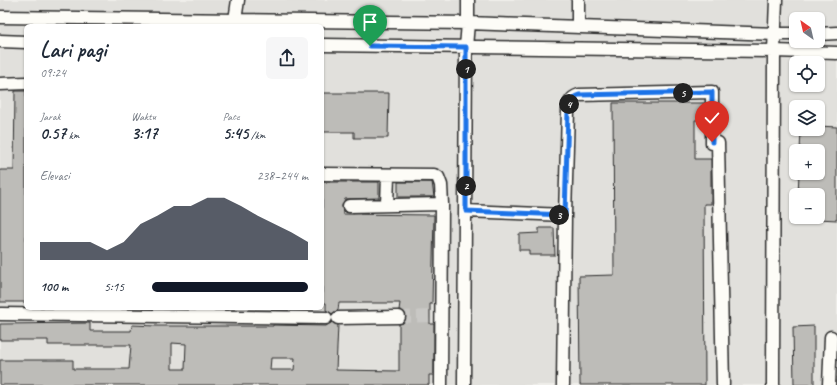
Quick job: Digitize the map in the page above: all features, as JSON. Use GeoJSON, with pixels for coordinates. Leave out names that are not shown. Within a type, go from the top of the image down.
{"type":"FeatureCollection","features":[{"type":"Feature","properties":{"kind":"street"},"geometry":{"type":"LineString","coordinates":[[235,20],[238,0]]}},
{"type":"Feature","properties":{"kind":"street"},"geometry":{"type":"LineString","coordinates":[[464,385],[466,47],[468,0]]}},
{"type":"Feature","properties":{"kind":"street"},"geometry":{"type":"LineString","coordinates":[[578,0],[578,27]]}},
{"type":"Feature","properties":{"kind":"street"},"geometry":{"type":"LineString","coordinates":[[773,385],[774,51],[776,0]]}},
{"type":"Feature","properties":{"kind":"street"},"geometry":{"type":"LineString","coordinates":[[0,17],[468,23],[789,34]]}},
{"type":"Feature","properties":{"kind":"street"},"geometry":{"type":"LineString","coordinates":[[825,34],[837,33]]}},
{"type":"Feature","properties":{"kind":"street"},"geometry":{"type":"LineString","coordinates":[[0,42],[24,42]]}},
{"type":"Feature","properties":{"kind":"street"},"geometry":{"type":"LineString","coordinates":[[324,45],[837,53]]}},
{"type":"Feature","properties":{"kind":"street"},"geometry":{"type":"LineString","coordinates":[[0,84],[24,83]]}},
{"type":"Feature","properties":{"kind":"street"},"geometry":{"type":"LineString","coordinates":[[563,385],[565,215],[568,111],[570,100],[579,95],[712,92],[712,142],[718,143],[723,385]]}},
{"type":"Feature","properties":{"kind":"street"},"geometry":{"type":"LineString","coordinates":[[324,174],[388,176],[434,175],[438,177],[441,185],[442,204],[436,316],[441,385]]}},
{"type":"Feature","properties":{"kind":"street"},"geometry":{"type":"LineString","coordinates":[[388,176],[388,205]]}},
{"type":"Feature","properties":{"kind":"street"},"geometry":{"type":"LineString","coordinates":[[349,206],[442,204]]}},
{"type":"Feature","properties":{"kind":"street"},"geometry":{"type":"LineString","coordinates":[[466,211],[565,215]]}},
{"type":"Feature","properties":{"kind":"street"},"geometry":{"type":"LineString","coordinates":[[0,314],[332,318],[399,317]]}},
{"type":"Feature","properties":{"kind":"street"},"geometry":{"type":"LineString","coordinates":[[829,385],[831,337]]}},
{"type":"Feature","properties":{"kind":"shaded area"},"geometry":{"type":"Polygon","coordinates":[[[0,0],[837,0],[837,385],[0,385],[0,0]]]}},
{"type":"Feature","properties":{"kind":"building"},"geometry":{"type":"Polygon","coordinates":[[[15,91],[24,91],[24,302],[0,302],[0,170],[14,170],[15,91]]]}},
{"type":"Feature","properties":{"kind":"building"},"geometry":{"type":"Polygon","coordinates":[[[324,93],[389,93],[388,138],[354,138],[354,132],[324,132],[324,93]]]}},
{"type":"Feature","properties":{"kind":"building"},"geometry":{"type":"Polygon","coordinates":[[[613,103],[704,103],[704,120],[695,120],[695,159],[711,159],[711,204],[704,204],[705,385],[580,385],[579,276],[614,275],[613,103]]]}},
{"type":"Feature","properties":{"kind":"building"},"geometry":{"type":"Polygon","coordinates":[[[825,126],[837,127],[837,220],[825,219],[825,188],[798,188],[799,180],[825,180],[825,144],[800,144],[801,136],[825,136],[825,126]]]}},
{"type":"Feature","properties":{"kind":"building"},"geometry":{"type":"Polygon","coordinates":[[[324,182],[379,182],[379,198],[345,199],[342,206],[343,214],[434,215],[432,304],[430,304],[430,324],[434,324],[434,375],[429,375],[429,385],[0,385],[0,360],[73,360],[73,369],[129,369],[131,345],[48,345],[48,340],[0,340],[0,324],[90,323],[90,331],[131,331],[132,325],[326,326],[332,322],[338,325],[336,370],[399,371],[399,324],[403,323],[406,317],[405,313],[399,310],[400,303],[339,303],[338,310],[332,314],[326,310],[326,303],[324,303],[324,182]],[[172,343],[172,369],[185,369],[186,344],[172,343]],[[271,358],[270,370],[294,370],[295,358],[271,358]]]}},
{"type":"Feature","properties":{"kind":"building"},"geometry":{"type":"Polygon","coordinates":[[[398,182],[432,182],[434,197],[398,197],[398,182]]]}},
{"type":"Feature","properties":{"kind":"building"},"geometry":{"type":"Polygon","coordinates":[[[539,228],[554,228],[555,255],[529,255],[529,250],[519,250],[519,234],[539,233],[539,228]]]}},
{"type":"Feature","properties":{"kind":"building"},"geometry":{"type":"Polygon","coordinates":[[[814,326],[814,385],[794,385],[793,327],[814,326]]]}},
{"type":"Feature","properties":{"kind":"tunnel"},"geometry":{"type":"LineString","coordinates":[[399,317],[430,316]]}},
{"type":"Feature","properties":{"kind":"route"},"geometry":{"type":"LineString","coordinates":[[370,46],[466,47],[466,211],[565,215],[568,111],[570,100],[579,95],[712,92],[712,142]]}}]}
